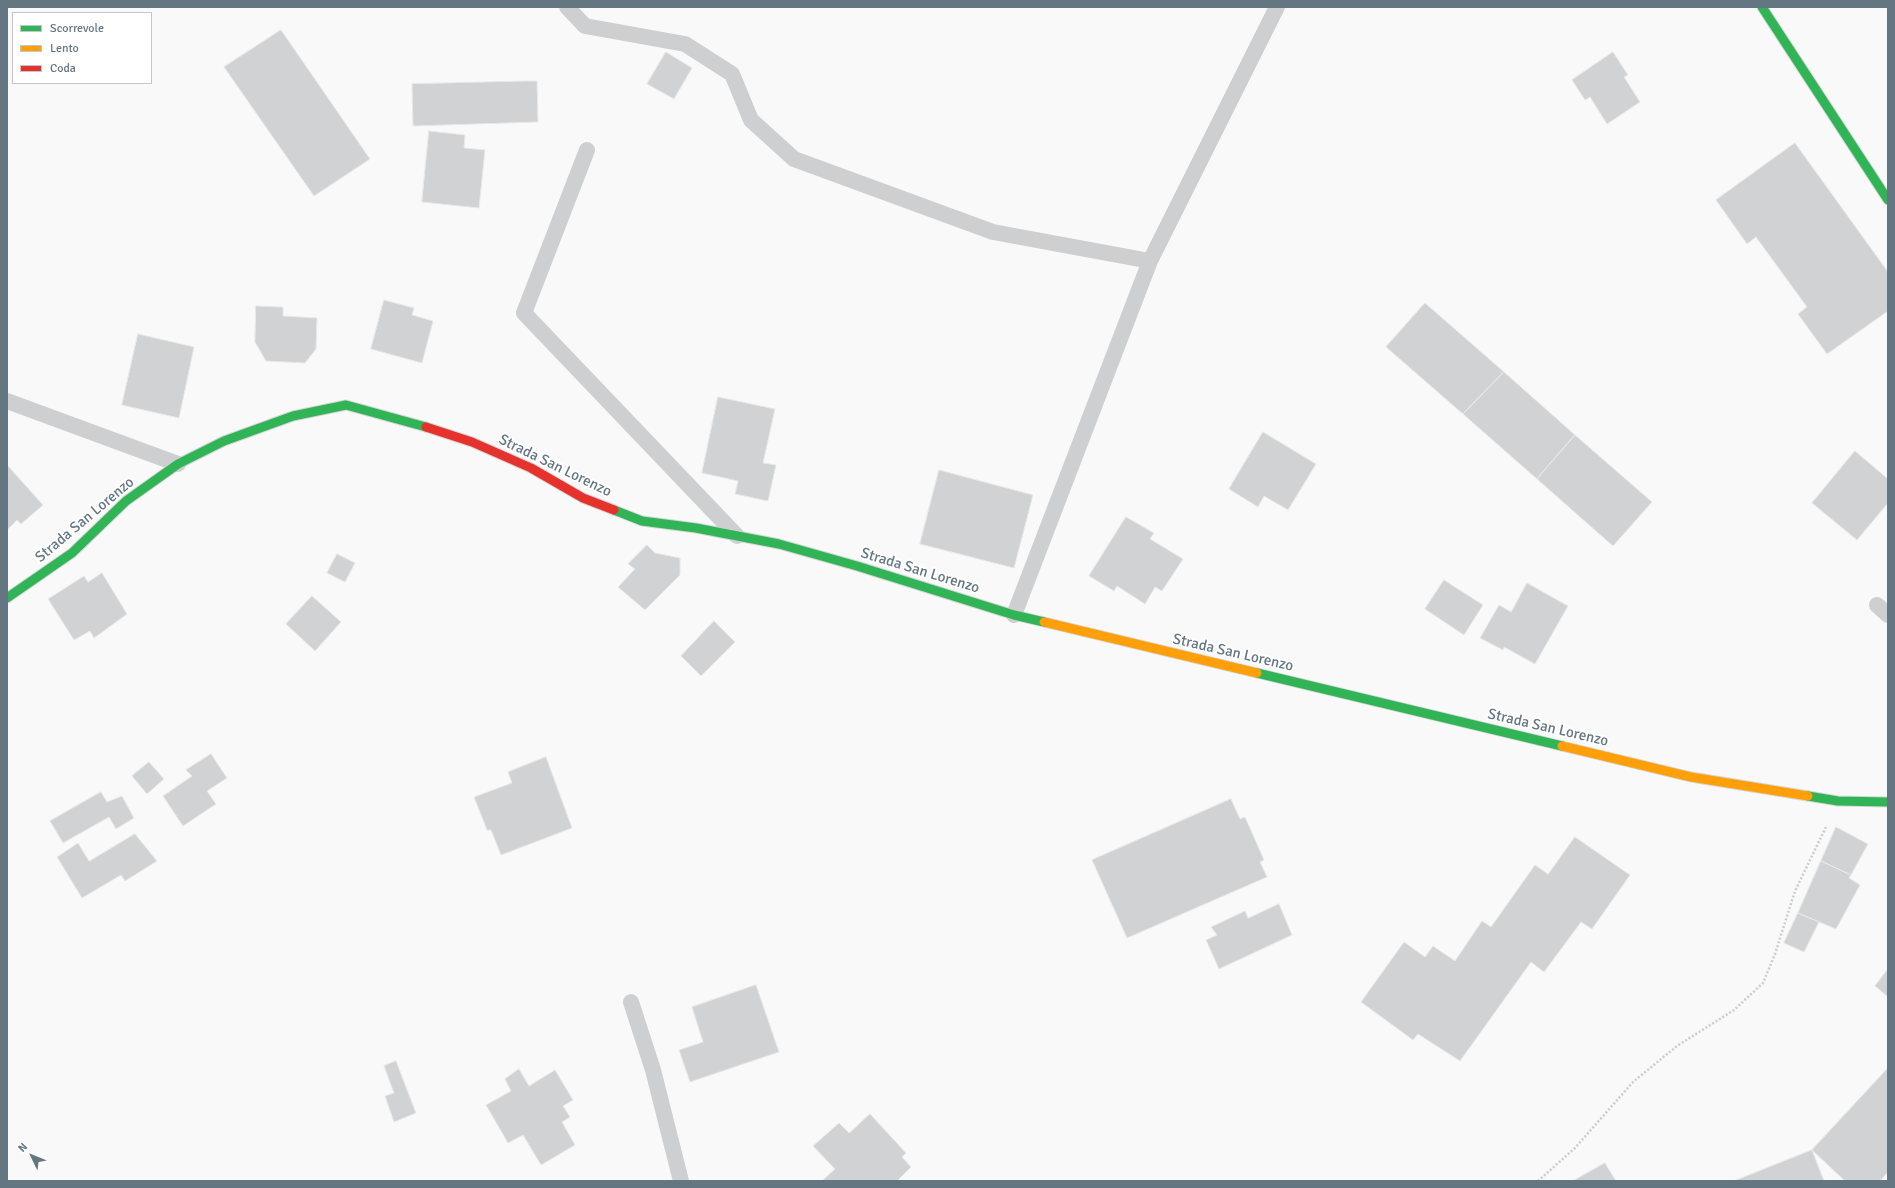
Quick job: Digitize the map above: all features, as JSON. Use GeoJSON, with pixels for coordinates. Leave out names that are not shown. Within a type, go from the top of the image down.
{"type":"FeatureCollection","features":[{"type":"Feature","properties":{"kind":"street"},"geometry":{"type":"LineString","coordinates":[[1762,7],[1888,200]]}},
{"type":"Feature","properties":{"kind":"street","name":"Strada San Lorenzo"},"geometry":{"type":"LineString","coordinates":[[7,598],[72,553],[126,500],[178,464],[224,441],[293,416],[346,405],[403,420],[472,442],[531,468],[583,498],[642,520],[779,544],[857,566],[1014,615],[1691,777],[1838,801],[1888,802]]}},
{"type":"Feature","properties":{"kind":"lane"},"geometry":{"type":"LineString","coordinates":[[568,7],[585,26],[685,44],[732,74],[751,120],[794,159],[993,232],[1150,261]]}},
{"type":"Feature","properties":{"kind":"lane"},"geometry":{"type":"LineString","coordinates":[[1014,615],[1150,261],[1277,7]]}},
{"type":"Feature","properties":{"kind":"lane"},"geometry":{"type":"LineString","coordinates":[[587,150],[524,313],[737,536]]}},
{"type":"Feature","properties":{"kind":"lane"},"geometry":{"type":"LineString","coordinates":[[7,401],[178,464]]}},
{"type":"Feature","properties":{"kind":"lane"},"geometry":{"type":"LineString","coordinates":[[631,1002],[653,1070],[681,1181]]}},
{"type":"Feature","properties":{"kind":"path"},"geometry":{"type":"LineString","coordinates":[[1538,1181],[1575,1148],[1633,1082],[1677,1046],[1734,1010],[1763,983],[1775,954],[1795,891],[1838,801]]}},
{"type":"Feature","properties":{"kind":"building"},"geometry":{"type":"Polygon","coordinates":[[[281,30],[370,159],[314,196],[224,67],[281,30]]]}},
{"type":"Feature","properties":{"kind":"building"},"geometry":{"type":"Polygon","coordinates":[[[666,52],[692,68],[674,99],[647,84],[666,52]]]}},
{"type":"Feature","properties":{"kind":"building"},"geometry":{"type":"Polygon","coordinates":[[[1613,52],[1628,75],[1624,77],[1640,102],[1607,124],[1590,97],[1585,100],[1572,80],[1613,52]]]}},
{"type":"Feature","properties":{"kind":"building"},"geometry":{"type":"Polygon","coordinates":[[[537,81],[538,122],[413,126],[412,84],[537,81]]]}},
{"type":"Feature","properties":{"kind":"building"},"geometry":{"type":"Polygon","coordinates":[[[429,131],[465,135],[464,148],[485,150],[479,208],[422,202],[429,131]]]}},
{"type":"Feature","properties":{"kind":"building"},"geometry":{"type":"Polygon","coordinates":[[[1795,143],[1888,272],[1888,311],[1827,354],[1798,314],[1807,307],[1756,237],[1747,244],[1716,200],[1795,143]]]}},
{"type":"Feature","properties":{"kind":"building"},"geometry":{"type":"Polygon","coordinates":[[[384,300],[414,308],[412,315],[433,321],[422,363],[371,349],[384,300]]]}},
{"type":"Feature","properties":{"kind":"building"},"geometry":{"type":"Polygon","coordinates":[[[1425,303],[1504,372],[1463,414],[1386,347],[1425,303]]]}},
{"type":"Feature","properties":{"kind":"building"},"geometry":{"type":"Polygon","coordinates":[[[256,306],[283,307],[283,316],[317,318],[316,349],[305,363],[266,361],[255,342],[256,306]]]}},
{"type":"Feature","properties":{"kind":"building"},"geometry":{"type":"Polygon","coordinates":[[[138,334],[194,347],[179,418],[122,405],[138,334]]]}},
{"type":"Feature","properties":{"kind":"building"},"geometry":{"type":"Polygon","coordinates":[[[1504,372],[1575,435],[1537,479],[1463,414],[1504,372]]]}},
{"type":"Feature","properties":{"kind":"building"},"geometry":{"type":"Polygon","coordinates":[[[718,397],[775,409],[763,463],[776,465],[768,501],[735,494],[738,481],[702,473],[718,397]]]}},
{"type":"Feature","properties":{"kind":"building"},"geometry":{"type":"Polygon","coordinates":[[[1263,432],[1316,464],[1288,510],[1264,496],[1258,507],[1229,489],[1263,432]]]}},
{"type":"Feature","properties":{"kind":"building"},"geometry":{"type":"Polygon","coordinates":[[[1575,435],[1652,502],[1613,546],[1537,479],[1575,435]]]}},
{"type":"Feature","properties":{"kind":"building"},"geometry":{"type":"Polygon","coordinates":[[[1855,451],[1888,479],[1888,503],[1857,540],[1812,503],[1855,451]]]}},
{"type":"Feature","properties":{"kind":"building"},"geometry":{"type":"Polygon","coordinates":[[[8,466],[43,505],[21,524],[17,520],[7,530],[8,466]]]}},
{"type":"Feature","properties":{"kind":"building"},"geometry":{"type":"Polygon","coordinates":[[[939,470],[1033,495],[1014,568],[920,544],[939,470]]]}},
{"type":"Feature","properties":{"kind":"building"},"geometry":{"type":"Polygon","coordinates":[[[1126,517],[1154,533],[1150,539],[1183,559],[1162,591],[1155,587],[1145,604],[1117,586],[1114,591],[1089,576],[1126,517]]]}},
{"type":"Feature","properties":{"kind":"building"},"geometry":{"type":"Polygon","coordinates":[[[647,545],[655,553],[680,558],[680,575],[645,610],[618,587],[635,569],[628,564],[647,545]]]}},
{"type":"Feature","properties":{"kind":"building"},"geometry":{"type":"Polygon","coordinates":[[[337,554],[355,563],[345,582],[327,573],[337,554]]]}},
{"type":"Feature","properties":{"kind":"building"},"geometry":{"type":"Polygon","coordinates":[[[102,573],[127,614],[94,638],[90,631],[74,640],[48,599],[84,576],[88,582],[102,573]]]}},
{"type":"Feature","properties":{"kind":"building"},"geometry":{"type":"Polygon","coordinates":[[[1444,580],[1483,605],[1464,635],[1425,609],[1444,580]]]}},
{"type":"Feature","properties":{"kind":"building"},"geometry":{"type":"Polygon","coordinates":[[[1527,583],[1568,606],[1535,664],[1504,647],[1503,650],[1480,638],[1499,605],[1511,612],[1527,583]]]}},
{"type":"Feature","properties":{"kind":"building"},"geometry":{"type":"Polygon","coordinates":[[[312,596],[341,622],[315,651],[286,624],[312,596]]]}},
{"type":"Feature","properties":{"kind":"building"},"geometry":{"type":"Polygon","coordinates":[[[714,621],[735,642],[701,676],[681,656],[714,621]]]}},
{"type":"Feature","properties":{"kind":"building"},"geometry":{"type":"Polygon","coordinates":[[[211,754],[227,778],[207,791],[216,804],[183,826],[163,796],[192,776],[186,770],[211,754]]]}},
{"type":"Feature","properties":{"kind":"building"},"geometry":{"type":"Polygon","coordinates":[[[546,757],[572,828],[501,855],[491,830],[487,830],[474,797],[512,783],[508,772],[546,757]]]}},
{"type":"Feature","properties":{"kind":"building"},"geometry":{"type":"Polygon","coordinates":[[[149,762],[164,779],[147,794],[132,776],[149,762]]]}},
{"type":"Feature","properties":{"kind":"building"},"geometry":{"type":"Polygon","coordinates":[[[101,792],[107,802],[122,796],[134,818],[116,829],[109,817],[63,843],[50,821],[101,792]]]}},
{"type":"Feature","properties":{"kind":"building"},"geometry":{"type":"Polygon","coordinates":[[[1231,799],[1240,819],[1245,817],[1264,860],[1260,862],[1267,877],[1127,938],[1092,860],[1231,799]]]}},
{"type":"Feature","properties":{"kind":"building"},"geometry":{"type":"Polygon","coordinates":[[[1836,827],[1868,844],[1851,875],[1821,861],[1836,827]]]}},
{"type":"Feature","properties":{"kind":"building"},"geometry":{"type":"Polygon","coordinates":[[[135,834],[157,861],[125,881],[121,875],[82,898],[57,857],[78,843],[89,861],[135,834]]]}},
{"type":"Feature","properties":{"kind":"building"},"geometry":{"type":"Polygon","coordinates":[[[1575,837],[1630,875],[1592,929],[1581,922],[1544,972],[1531,962],[1460,1061],[1418,1034],[1413,1040],[1361,1002],[1404,942],[1425,957],[1433,946],[1455,961],[1482,921],[1491,927],[1535,865],[1548,874],[1575,837]]]}},
{"type":"Feature","properties":{"kind":"building"},"geometry":{"type":"Polygon","coordinates":[[[1821,861],[1851,875],[1849,878],[1860,885],[1836,929],[1798,913],[1821,861]]]}},
{"type":"Feature","properties":{"kind":"building"},"geometry":{"type":"Polygon","coordinates":[[[1279,904],[1292,935],[1219,969],[1206,940],[1217,935],[1211,927],[1245,911],[1248,918],[1279,904]]]}},
{"type":"Feature","properties":{"kind":"building"},"geometry":{"type":"Polygon","coordinates":[[[1798,913],[1819,922],[1804,952],[1784,943],[1798,913]]]}},
{"type":"Feature","properties":{"kind":"building"},"geometry":{"type":"Polygon","coordinates":[[[1888,969],[1888,997],[1875,986],[1888,969]]]}},
{"type":"Feature","properties":{"kind":"building"},"geometry":{"type":"Polygon","coordinates":[[[756,985],[779,1052],[690,1082],[679,1050],[703,1042],[692,1007],[756,985]]]}},
{"type":"Feature","properties":{"kind":"building"},"geometry":{"type":"Polygon","coordinates":[[[396,1061],[416,1113],[394,1122],[385,1096],[394,1093],[384,1066],[396,1061]]]}},
{"type":"Feature","properties":{"kind":"building"},"geometry":{"type":"Polygon","coordinates":[[[1888,1068],[1888,1172],[1880,1181],[1845,1181],[1812,1150],[1888,1068]]]}},
{"type":"Feature","properties":{"kind":"building"},"geometry":{"type":"Polygon","coordinates":[[[519,1069],[529,1086],[555,1070],[573,1100],[563,1106],[570,1117],[562,1122],[575,1145],[541,1165],[523,1135],[508,1143],[486,1105],[511,1091],[505,1079],[519,1069]]]}},
{"type":"Feature","properties":{"kind":"building"},"geometry":{"type":"Polygon","coordinates":[[[870,1114],[906,1153],[902,1157],[911,1167],[897,1181],[823,1180],[835,1169],[813,1146],[839,1123],[849,1133],[870,1114]]]}},
{"type":"Feature","properties":{"kind":"building"},"geometry":{"type":"Polygon","coordinates":[[[1812,1150],[1824,1181],[1734,1181],[1812,1150]]]}},
{"type":"Feature","properties":{"kind":"building"},"geometry":{"type":"Polygon","coordinates":[[[1605,1163],[1616,1181],[1573,1181],[1605,1163]]]}},
{"type":"Feature","properties":{"kind":"traffic: fast"},"geometry":{"type":"LineString","coordinates":[[1762,7],[1888,200]]}},
{"type":"Feature","properties":{"kind":"traffic: fast"},"geometry":{"type":"LineString","coordinates":[[7,598],[72,553],[126,501],[178,464],[224,441],[293,416],[346,405],[426,427]]}},
{"type":"Feature","properties":{"kind":"traffic: fast"},"geometry":{"type":"LineString","coordinates":[[614,510],[642,521],[696,528],[779,544],[857,566],[1014,615],[1044,622]]}},
{"type":"Feature","properties":{"kind":"traffic: fast"},"geometry":{"type":"LineString","coordinates":[[1257,673],[1562,746]]}},
{"type":"Feature","properties":{"kind":"traffic: fast"},"geometry":{"type":"LineString","coordinates":[[1808,796],[1838,801],[1888,802]]}},
{"type":"Feature","properties":{"kind":"traffic: slow"},"geometry":{"type":"LineString","coordinates":[[1044,622],[1257,673]]}},
{"type":"Feature","properties":{"kind":"traffic: slow"},"geometry":{"type":"LineString","coordinates":[[1562,746],[1691,777],[1808,796]]}},
{"type":"Feature","properties":{"kind":"traffic: jam"},"geometry":{"type":"LineString","coordinates":[[426,427],[472,442],[531,468],[583,498],[614,510]]}}]}
